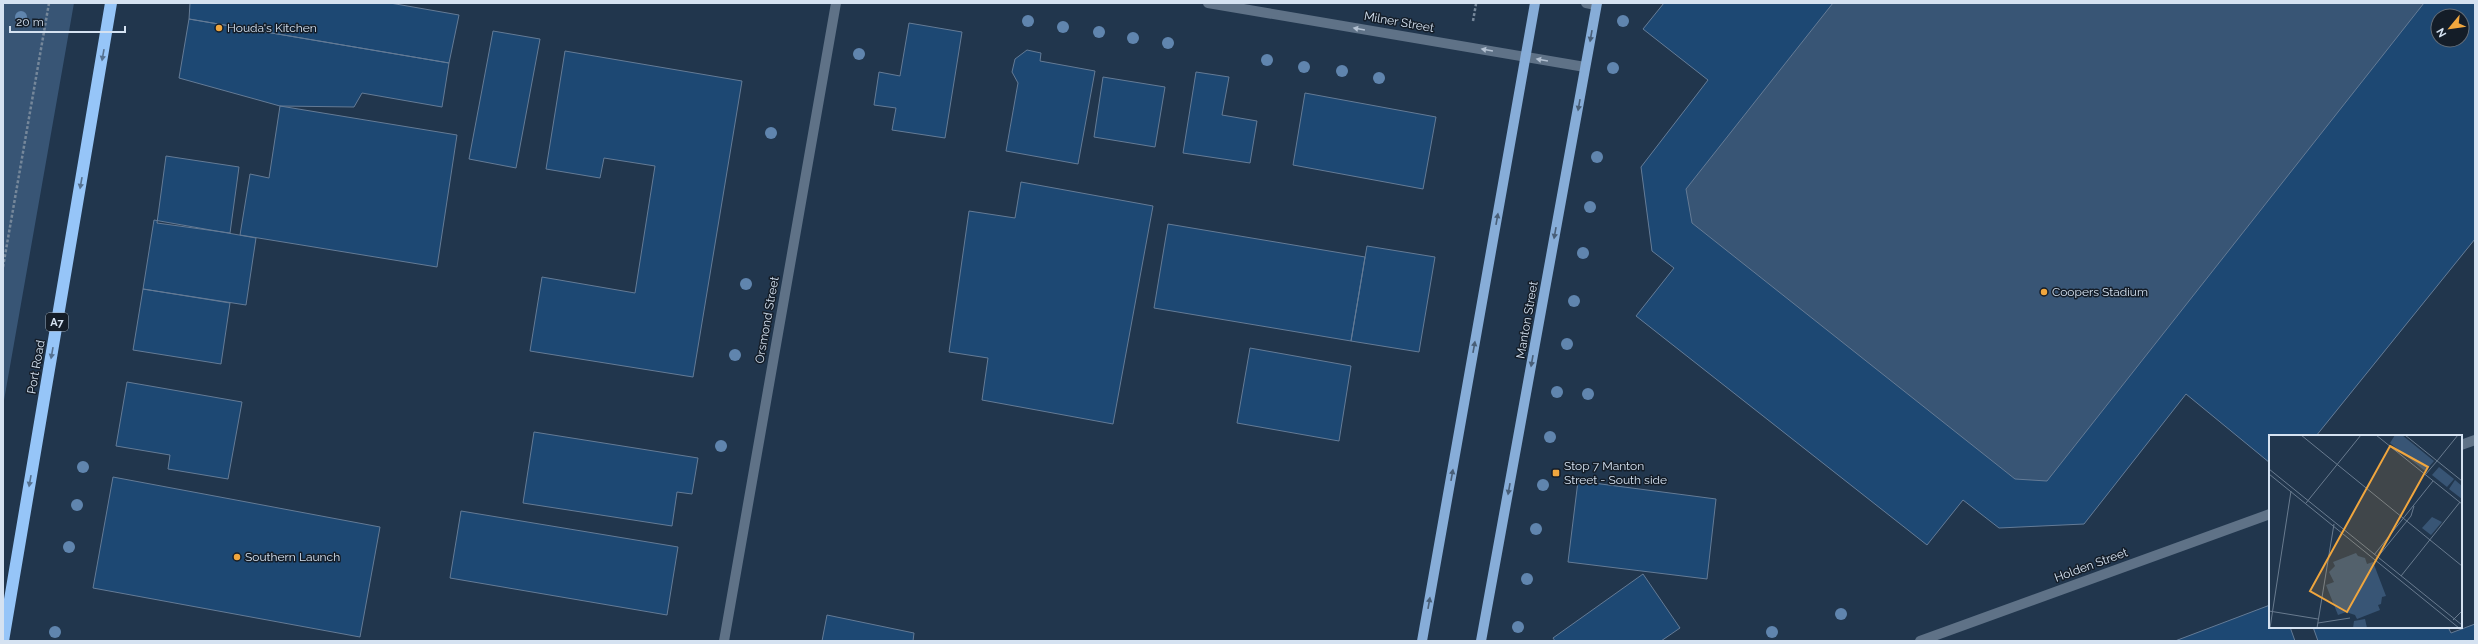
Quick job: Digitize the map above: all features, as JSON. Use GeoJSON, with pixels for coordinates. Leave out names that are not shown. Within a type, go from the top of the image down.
{"type":"FeatureCollection","features":[{"type":"Feature","properties":{"kind":"highway","name":"Port Road"},"geometry":{"type":"LineString","coordinates":[[3,641],[112,3]]}},
{"type":"Feature","properties":{"kind":"main road"},"geometry":{"type":"LineString","coordinates":[[1422,641],[1535,3]]}},
{"type":"Feature","properties":{"kind":"main road","name":"Manton Street"},"geometry":{"type":"LineString","coordinates":[[1482,641],[1585,67],[1593,4]]}},
{"type":"Feature","properties":{"kind":"street","name":"Orsmond Street"},"geometry":{"type":"LineString","coordinates":[[724,641],[836,3]]}},
{"type":"Feature","properties":{"kind":"street","name":"Milner Street"},"geometry":{"type":"LineString","coordinates":[[1208,3],[1585,67]]}},
{"type":"Feature","properties":{"kind":"street"},"geometry":{"type":"LineString","coordinates":[[2462,445],[2475,440]]}},
{"type":"Feature","properties":{"kind":"street","name":"Holden Street"},"geometry":{"type":"LineString","coordinates":[[1920,641],[2269,514]]}},
{"type":"Feature","properties":{"kind":"path"},"geometry":{"type":"LineString","coordinates":[[3,267],[49,3]]}},
{"type":"Feature","properties":{"kind":"path"},"geometry":{"type":"LineString","coordinates":[[1472,26],[1476,4]]}},
{"type":"Feature","properties":{"kind":"shaded area"},"geometry":{"type":"Polygon","coordinates":[[[3,3],[74,3],[3,406],[3,3]]]}},
{"type":"Feature","properties":{"kind":"shaded area","name":"Coopers Stadium"},"geometry":{"type":"Polygon","coordinates":[[[1664,3],[2475,3],[2475,239],[2317,435],[2269,435],[2269,462],[2186,394],[2084,524],[1999,528],[1963,500],[1927,545],[1636,316],[1674,268],[1652,251],[1641,167],[1708,80],[1643,29],[1664,3]]]}},
{"type":"Feature","properties":{"kind":"building"},"geometry":{"type":"Polygon","coordinates":[[[190,3],[390,3],[459,15],[449,63],[189,19],[190,3]]]}},
{"type":"Feature","properties":{"kind":"building"},"geometry":{"type":"Polygon","coordinates":[[[1664,3],[1833,3],[1686,189],[1692,223],[2015,479],[2047,481],[2424,3],[2475,3],[2475,239],[2317,435],[2269,435],[2269,462],[2186,394],[2084,524],[1999,528],[1963,500],[1927,545],[1636,316],[1674,268],[1652,251],[1641,167],[1708,80],[1643,29],[1664,3]]]}},
{"type":"Feature","properties":{"kind":"building"},"geometry":{"type":"Polygon","coordinates":[[[189,19],[449,63],[442,107],[362,93],[354,107],[280,106],[179,78],[189,19]]]}},
{"type":"Feature","properties":{"kind":"building"},"geometry":{"type":"Polygon","coordinates":[[[909,23],[962,32],[945,138],[892,130],[896,108],[874,105],[879,72],[900,76],[909,23]]]}},
{"type":"Feature","properties":{"kind":"building"},"geometry":{"type":"Polygon","coordinates":[[[493,31],[540,39],[516,168],[469,159],[493,31]]]}},
{"type":"Feature","properties":{"kind":"building"},"geometry":{"type":"Polygon","coordinates":[[[1027,50],[1041,53],[1040,61],[1095,71],[1078,164],[1006,151],[1018,83],[1012,72],[1015,59],[1027,50]]]}},
{"type":"Feature","properties":{"kind":"building"},"geometry":{"type":"Polygon","coordinates":[[[565,51],[742,81],[693,377],[530,351],[542,277],[635,293],[655,166],[604,158],[600,178],[546,169],[565,51]]]}},
{"type":"Feature","properties":{"kind":"building"},"geometry":{"type":"Polygon","coordinates":[[[1196,72],[1229,77],[1222,115],[1257,121],[1250,163],[1183,153],[1196,72]]]}},
{"type":"Feature","properties":{"kind":"building"},"geometry":{"type":"Polygon","coordinates":[[[1103,77],[1165,87],[1155,147],[1094,137],[1103,77]]]}},
{"type":"Feature","properties":{"kind":"building"},"geometry":{"type":"Polygon","coordinates":[[[1305,93],[1436,117],[1423,189],[1293,165],[1305,93]]]}},
{"type":"Feature","properties":{"kind":"building"},"geometry":{"type":"Polygon","coordinates":[[[280,106],[457,135],[437,267],[240,235],[250,174],[269,178],[280,106]]]}},
{"type":"Feature","properties":{"kind":"building"},"geometry":{"type":"Polygon","coordinates":[[[166,156],[239,167],[230,233],[157,223],[166,156]]]}},
{"type":"Feature","properties":{"kind":"building"},"geometry":{"type":"Polygon","coordinates":[[[1021,182],[1153,206],[1113,424],[982,400],[988,358],[949,352],[969,211],[1015,218],[1021,182]]]}},
{"type":"Feature","properties":{"kind":"building"},"geometry":{"type":"Polygon","coordinates":[[[154,220],[256,238],[246,305],[143,289],[154,220]]]}},
{"type":"Feature","properties":{"kind":"building"},"geometry":{"type":"Polygon","coordinates":[[[1168,224],[1365,257],[1351,341],[1154,308],[1168,224]]]}},
{"type":"Feature","properties":{"kind":"building"},"geometry":{"type":"Polygon","coordinates":[[[1367,246],[1435,257],[1419,352],[1351,341],[1367,246]]]}},
{"type":"Feature","properties":{"kind":"building"},"geometry":{"type":"Polygon","coordinates":[[[143,289],[230,303],[221,364],[133,350],[143,289]]]}},
{"type":"Feature","properties":{"kind":"building"},"geometry":{"type":"Polygon","coordinates":[[[1250,348],[1351,366],[1339,441],[1237,423],[1250,348]]]}},
{"type":"Feature","properties":{"kind":"building"},"geometry":{"type":"Polygon","coordinates":[[[127,382],[242,402],[228,479],[168,469],[170,455],[116,446],[127,382]]]}},
{"type":"Feature","properties":{"kind":"building"},"geometry":{"type":"Polygon","coordinates":[[[534,432],[698,458],[692,494],[677,492],[672,526],[523,503],[534,432]]]}},
{"type":"Feature","properties":{"kind":"building","name":"Southern Launch"},"geometry":{"type":"Polygon","coordinates":[[[113,477],[380,527],[360,637],[93,588],[113,477]]]}},
{"type":"Feature","properties":{"kind":"building"},"geometry":{"type":"Polygon","coordinates":[[[1578,481],[1716,499],[1707,579],[1568,562],[1578,481]]]}},
{"type":"Feature","properties":{"kind":"building"},"geometry":{"type":"Polygon","coordinates":[[[461,511],[678,547],[667,615],[450,578],[461,511]]]}},
{"type":"Feature","properties":{"kind":"building"},"geometry":{"type":"Polygon","coordinates":[[[1643,574],[1680,628],[1661,641],[1555,641],[1553,638],[1643,574]]]}},
{"type":"Feature","properties":{"kind":"building"},"geometry":{"type":"Polygon","coordinates":[[[2269,605],[2269,628],[2290,628],[2295,641],[2175,641],[2269,605]]]}},
{"type":"Feature","properties":{"kind":"building"},"geometry":{"type":"Polygon","coordinates":[[[827,615],[914,633],[913,641],[822,641],[827,615]]]}},
{"type":"Feature","properties":{"kind":"building"},"geometry":{"type":"Polygon","coordinates":[[[2475,624],[2475,641],[2318,641],[2313,628],[2448,628],[2451,633],[2475,624]]]}},
{"type":"Feature","properties":{"kind":"place","name":"Houda's Kitchen"},"geometry":{"type":"Point","coordinates":[219,28]}},
{"type":"Feature","properties":{"kind":"place","name":"Coopers Stadium"},"geometry":{"type":"Point","coordinates":[2044,292]}},
{"type":"Feature","properties":{"kind":"place","name":"Stop 7 Manton Street - South side"},"geometry":{"type":"Point","coordinates":[1556,473]}},
{"type":"Feature","properties":{"kind":"place","name":"Southern Launch"},"geometry":{"type":"Point","coordinates":[237,557]}}]}
